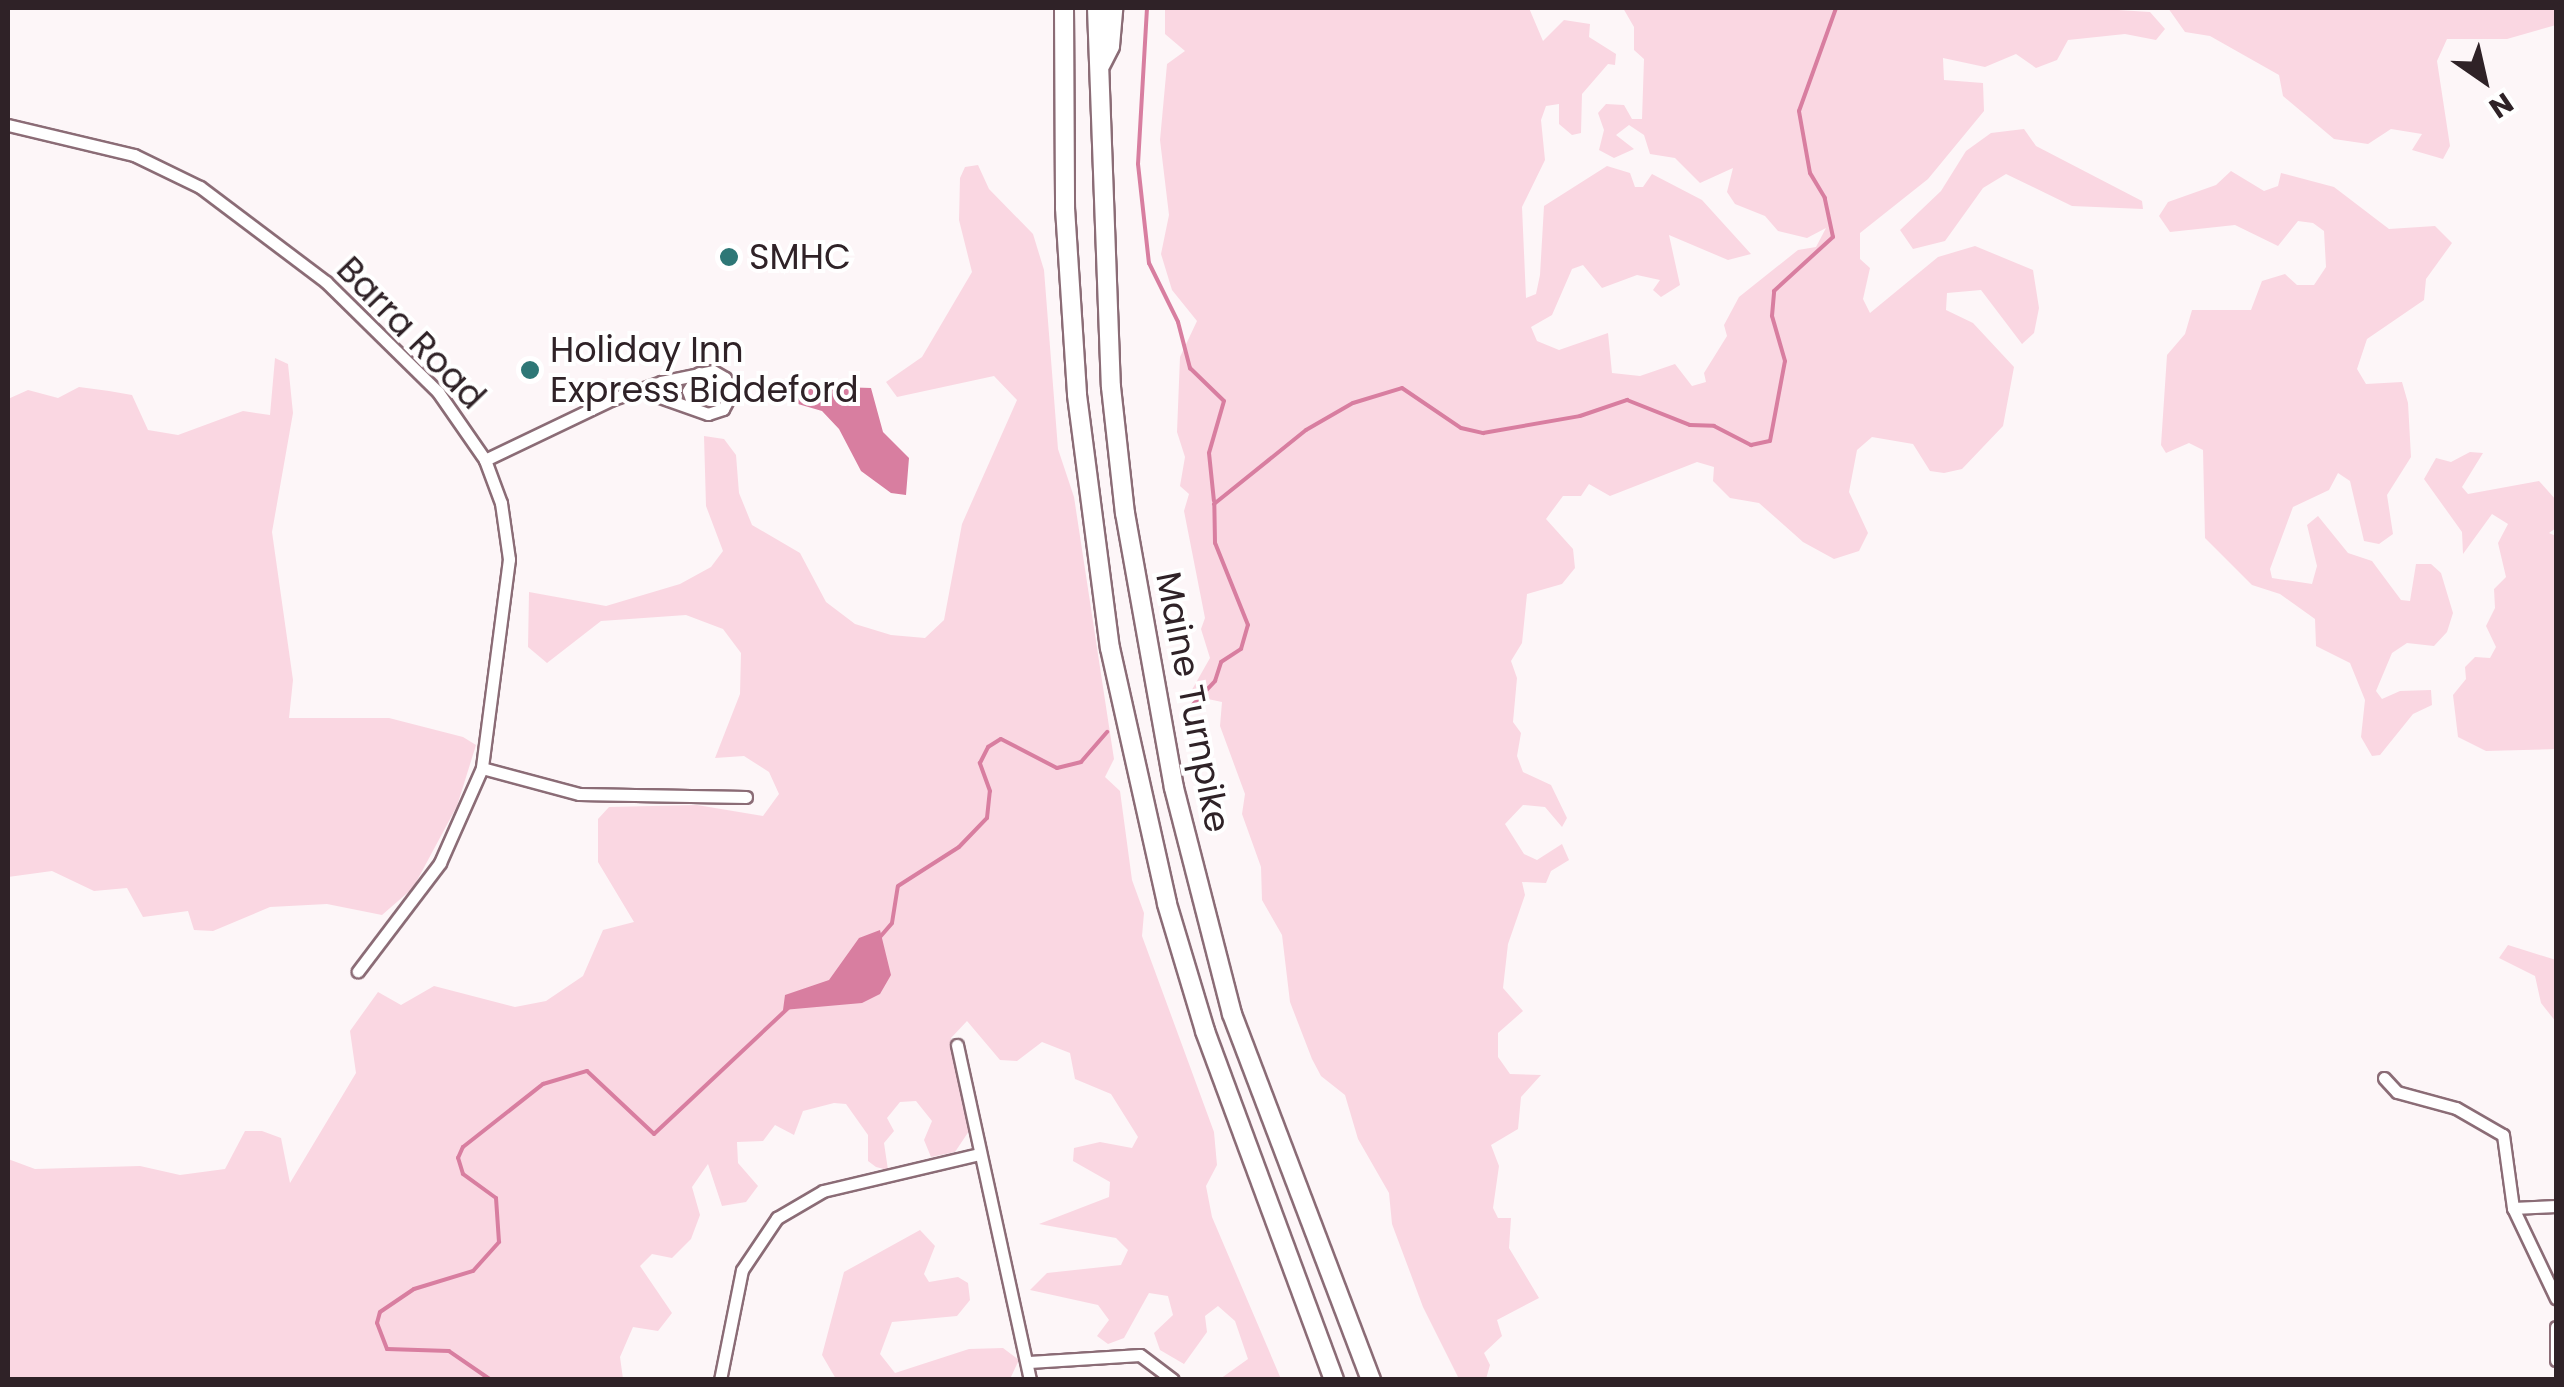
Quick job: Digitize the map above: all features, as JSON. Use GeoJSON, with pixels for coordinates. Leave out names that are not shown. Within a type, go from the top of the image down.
{"type":"FeatureCollection","features":[{"type":"Feature","properties":{"kind":"highway","name":"Maine Turnpike"},"geometry":{"type":"LineString","coordinates":[[1064,8],[1065,208],[1076,395],[1110,648],[1149,830],[1204,1031],[1334,1380]]}},
{"type":"Feature","properties":{"kind":"highway","name":"Maine Turnpike"},"geometry":{"type":"LineString","coordinates":[[1098,8],[1097,71],[1111,387],[1126,514],[1174,788],[1232,1014],[1371,1380]]}},
{"type":"Feature","properties":{"kind":"highway"},"geometry":{"type":"LineString","coordinates":[[1097,71],[1110,46],[1114,8]]}},
{"type":"Feature","properties":{"kind":"street","name":"Barra Road"},"geometry":{"type":"LineString","coordinates":[[8,126],[134,154],[200,187],[326,282],[438,392],[485,460],[501,503],[509,569],[482,768],[440,863],[358,972]]}},
{"type":"Feature","properties":{"kind":"street"},"geometry":{"type":"LineString","coordinates":[[485,460],[640,390],[699,373],[713,371],[728,382],[730,398],[720,411],[701,413],[640,390]]}},
{"type":"Feature","properties":{"kind":"street"},"geometry":{"type":"LineString","coordinates":[[699,373],[688,395],[701,413]]}},
{"type":"Feature","properties":{"kind":"street"},"geometry":{"type":"LineString","coordinates":[[482,768],[579,794],[746,797]]}},
{"type":"Feature","properties":{"kind":"street"},"geometry":{"type":"LineString","coordinates":[[958,1044],[1030,1380]]}},
{"type":"Feature","properties":{"kind":"street"},"geometry":{"type":"LineString","coordinates":[[2384,1078],[2397,1092],[2456,1108],[2504,1135],[2513,1208],[2556,1298]]}},
{"type":"Feature","properties":{"kind":"street"},"geometry":{"type":"LineString","coordinates":[[720,1380],[742,1270],[777,1218],[822,1192],[980,1154]]}},
{"type":"Feature","properties":{"kind":"street"},"geometry":{"type":"LineString","coordinates":[[2513,1208],[2556,1206]]}},
{"type":"Feature","properties":{"kind":"street"},"geometry":{"type":"LineString","coordinates":[[2556,1327],[2556,1360]]}},
{"type":"Feature","properties":{"kind":"street"},"geometry":{"type":"LineString","coordinates":[[1028,1362],[1128,1354],[1158,1362],[1173,1380]]}},
{"type":"Feature","properties":{"kind":"shaded area"},"geometry":{"type":"Polygon","coordinates":[[[1165,8],[1529,8],[1543,41],[1564,20],[1590,24],[1589,37],[1616,54],[1615,65],[1608,64],[1582,94],[1581,133],[1572,135],[1559,124],[1559,104],[1546,106],[1541,120],[1545,160],[1522,207],[1526,298],[1536,294],[1540,275],[1544,206],[1607,166],[1630,173],[1635,187],[1643,187],[1652,174],[1702,200],[1751,254],[1728,260],[1669,235],[1680,285],[1661,297],[1653,290],[1660,280],[1637,275],[1602,288],[1583,265],[1572,269],[1552,315],[1531,327],[1537,341],[1559,350],[1608,333],[1612,373],[1640,376],[1675,364],[1692,386],[1706,382],[1704,373],[1727,336],[1724,325],[1739,297],[1798,250],[1816,247],[1826,228],[1807,238],[1778,231],[1765,216],[1735,204],[1727,192],[1733,168],[1700,183],[1675,158],[1650,154],[1644,135],[1629,125],[1616,135],[1634,149],[1614,158],[1599,150],[1604,130],[1598,113],[1606,104],[1624,105],[1632,119],[1642,119],[1644,59],[1634,50],[1634,27],[1623,8],[2086,8],[2150,12],[2165,29],[2156,40],[2125,34],[2068,40],[2057,60],[2036,68],[2016,54],[1985,67],[1943,58],[1944,80],[1983,83],[1984,111],[1928,179],[1860,233],[1860,259],[1870,268],[1863,299],[1870,313],[1938,257],[1975,246],[2033,270],[2039,308],[2034,333],[2022,344],[1981,290],[1947,293],[1946,310],[1973,323],[2014,367],[2003,426],[1962,469],[1944,473],[1930,471],[1913,444],[1872,437],[1857,450],[1849,492],[1868,533],[1859,551],[1834,559],[1803,542],[1759,503],[1730,498],[1713,481],[1714,467],[1697,462],[1610,496],[1589,484],[1581,496],[1563,496],[1546,519],[1573,549],[1575,568],[1562,584],[1527,594],[1522,643],[1511,661],[1517,678],[1513,722],[1521,733],[1517,756],[1523,772],[1551,785],[1567,818],[1562,827],[1545,807],[1523,805],[1505,824],[1524,854],[1537,860],[1562,844],[1569,860],[1551,871],[1546,883],[1522,882],[1525,895],[1508,944],[1503,988],[1523,1011],[1498,1033],[1498,1057],[1510,1074],[1541,1075],[1521,1097],[1518,1129],[1491,1145],[1499,1166],[1493,1208],[1498,1218],[1511,1218],[1509,1248],[1539,1298],[1497,1320],[1502,1336],[1484,1353],[1490,1365],[1486,1379],[1459,1379],[1423,1307],[1392,1224],[1389,1193],[1358,1139],[1345,1095],[1321,1076],[1312,1059],[1290,1002],[1282,935],[1262,900],[1261,867],[1242,814],[1245,794],[1220,726],[1222,702],[1189,695],[1210,658],[1201,629],[1205,618],[1184,511],[1189,494],[1180,486],[1185,457],[1177,432],[1180,357],[1197,321],[1172,290],[1161,254],[1169,215],[1160,140],[1167,64],[1185,51],[1165,34],[1165,8]]]}},
{"type":"Feature","properties":{"kind":"shaded area"},"geometry":{"type":"Polygon","coordinates":[[[2168,8],[2556,8],[2556,25],[2507,39],[2447,39],[2437,61],[2450,146],[2443,159],[2412,150],[2422,134],[2391,129],[2368,144],[2334,139],[2283,96],[2279,75],[2210,36],[2185,32],[2168,8]]]}},
{"type":"Feature","properties":{"kind":"shaded area"},"geometry":{"type":"Polygon","coordinates":[[[2024,129],[2036,146],[2142,201],[2143,209],[2072,206],[2006,174],[1983,188],[1945,241],[1913,249],[1900,230],[1941,191],[1966,151],[1991,133],[2024,129]]]}},
{"type":"Feature","properties":{"kind":"shaded area"},"geometry":{"type":"Polygon","coordinates":[[[978,165],[989,189],[1033,234],[1044,270],[1058,449],[1074,497],[1114,759],[1105,777],[1120,791],[1132,880],[1144,913],[1142,936],[1214,1132],[1217,1165],[1206,1186],[1212,1217],[1281,1379],[1220,1379],[1248,1359],[1235,1321],[1218,1306],[1205,1316],[1207,1332],[1184,1364],[1160,1350],[1154,1333],[1173,1315],[1168,1296],[1149,1293],[1124,1338],[1108,1344],[1097,1336],[1109,1320],[1098,1305],[1030,1290],[1047,1273],[1121,1265],[1128,1250],[1116,1238],[1039,1224],[1109,1197],[1110,1182],[1073,1161],[1074,1148],[1100,1142],[1132,1148],[1138,1137],[1111,1094],[1075,1079],[1070,1053],[1042,1042],[1017,1061],[1000,1060],[967,1021],[951,1038],[969,1131],[955,1152],[931,1157],[924,1140],[932,1121],[916,1101],[900,1102],[887,1118],[894,1131],[884,1143],[888,1170],[876,1167],[868,1161],[868,1135],[846,1104],[834,1103],[803,1111],[794,1135],[775,1125],[763,1141],[737,1142],[738,1163],[758,1186],[746,1202],[722,1206],[708,1164],[692,1187],[700,1215],[691,1239],[672,1258],[652,1254],[640,1266],[672,1313],[658,1331],[633,1327],[620,1357],[623,1379],[8,1380],[8,1159],[35,1169],[140,1166],[180,1175],[225,1169],[245,1131],[262,1131],[281,1138],[290,1183],[356,1073],[350,1031],[378,992],[401,1005],[434,986],[515,1007],[546,1001],[583,976],[603,930],[634,922],[598,862],[598,819],[609,807],[697,805],[763,816],[779,794],[769,772],[744,756],[715,758],[740,694],[741,653],[723,629],[686,615],[601,621],[547,663],[528,647],[529,592],[606,606],[680,584],[711,567],[723,551],[706,506],[704,436],[724,439],[736,455],[739,493],[752,525],[800,553],[826,602],[855,624],[891,635],[925,638],[944,620],[962,524],[1017,400],[994,376],[897,397],[886,382],[922,357],[972,272],[959,220],[960,178],[965,167],[978,165]]]}},
{"type":"Feature","properties":{"kind":"shaded area"},"geometry":{"type":"Polygon","coordinates":[[[2231,171],[2264,191],[2278,186],[2281,173],[2334,187],[2389,229],[2435,226],[2452,243],[2426,279],[2424,300],[2367,339],[2357,369],[2366,384],[2402,382],[2408,403],[2411,457],[2387,495],[2393,534],[2379,544],[2364,541],[2350,481],[2338,473],[2329,490],[2293,507],[2270,569],[2272,578],[2312,584],[2317,566],[2307,525],[2318,516],[2348,553],[2372,561],[2401,600],[2410,601],[2416,564],[2431,564],[2441,573],[2453,613],[2447,632],[2434,646],[2407,643],[2392,653],[2376,691],[2382,699],[2400,691],[2431,690],[2432,705],[2413,714],[2380,755],[2372,756],[2361,737],[2365,700],[2350,663],[2316,646],[2315,619],[2280,594],[2252,585],[2205,538],[2203,450],[2189,443],[2166,453],[2161,445],[2167,355],[2185,334],[2192,310],[2251,310],[2262,281],[2285,274],[2297,285],[2314,285],[2326,267],[2324,231],[2313,223],[2298,221],[2278,246],[2235,225],[2170,232],[2159,216],[2168,202],[2216,185],[2231,171]]]}},
{"type":"Feature","properties":{"kind":"shaded area"},"geometry":{"type":"Polygon","coordinates":[[[275,358],[288,364],[293,413],[272,532],[293,680],[289,718],[389,718],[463,737],[476,745],[457,806],[413,888],[382,915],[327,904],[270,907],[213,931],[194,930],[188,911],[143,917],[127,888],[94,891],[52,871],[8,877],[8,399],[28,390],[58,398],[79,387],[132,395],[148,430],[178,435],[243,411],[270,415],[275,358]]]}},
{"type":"Feature","properties":{"kind":"shaded area"},"geometry":{"type":"Polygon","coordinates":[[[779,385],[871,388],[883,432],[909,458],[906,495],[891,493],[861,471],[839,429],[822,411],[757,392],[779,385]]]}},
{"type":"Feature","properties":{"kind":"shaded area"},"geometry":{"type":"Polygon","coordinates":[[[2470,452],[2483,453],[2462,487],[2468,494],[2539,481],[2556,500],[2556,528],[2549,533],[2556,536],[2556,749],[2486,751],[2458,737],[2453,695],[2466,679],[2465,667],[2475,657],[2490,658],[2496,647],[2486,626],[2495,608],[2494,589],[2506,577],[2498,543],[2508,524],[2492,514],[2463,554],[2462,532],[2424,479],[2436,458],[2451,462],[2470,452]]]}},
{"type":"Feature","properties":{"kind":"shaded area"},"geometry":{"type":"Polygon","coordinates":[[[880,930],[891,975],[880,994],[862,1003],[783,1010],[785,995],[829,980],[859,938],[880,930]]]}},
{"type":"Feature","properties":{"kind":"shaded area"},"geometry":{"type":"Polygon","coordinates":[[[2508,945],[2556,960],[2556,1022],[2541,1003],[2535,976],[2499,958],[2508,945]]]}},
{"type":"Feature","properties":{"kind":"shaded area"},"geometry":{"type":"Polygon","coordinates":[[[920,1230],[935,1246],[924,1274],[929,1282],[958,1277],[968,1283],[970,1300],[957,1316],[892,1322],[880,1354],[895,1373],[969,1349],[1003,1348],[1019,1360],[1010,1379],[836,1379],[822,1355],[844,1272],[920,1230]]]}},
{"type":"Feature","properties":{"kind":"waterway"},"geometry":{"type":"LineString","coordinates":[[1147,8],[1138,164],[1149,263],[1178,322],[1190,368],[1224,401],[1209,453],[1214,501]]}},
{"type":"Feature","properties":{"kind":"waterway"},"geometry":{"type":"LineString","coordinates":[[1183,715],[1215,681],[1221,662],[1241,649],[1248,625],[1215,543],[1214,504],[1306,430],[1353,403],[1402,388],[1461,428],[1483,433],[1580,416],[1627,400],[1690,425],[1714,426],[1751,445],[1770,441],[1785,361],[1772,316],[1774,291],[1833,237],[1825,198],[1810,173],[1799,111],[1836,8]]}},
{"type":"Feature","properties":{"kind":"waterway"},"geometry":{"type":"LineString","coordinates":[[880,937],[892,923],[898,886],[959,847],[987,818],[990,791],[980,763],[988,747],[1001,739],[1057,768],[1081,762],[1107,732]]}},
{"type":"Feature","properties":{"kind":"waterway"},"geometry":{"type":"LineString","coordinates":[[491,1380],[449,1351],[387,1349],[377,1323],[380,1312],[414,1289],[473,1271],[499,1242],[496,1198],[463,1174],[458,1158],[463,1147],[543,1084],[587,1071],[654,1134],[788,1008]]}},
{"type":"Feature","properties":{"kind":"place","name":"SMHC"},"geometry":{"type":"Point","coordinates":[729,257]}},
{"type":"Feature","properties":{"kind":"place","name":"Holiday Inn Express Biddeford"},"geometry":{"type":"Point","coordinates":[530,370]}}]}
